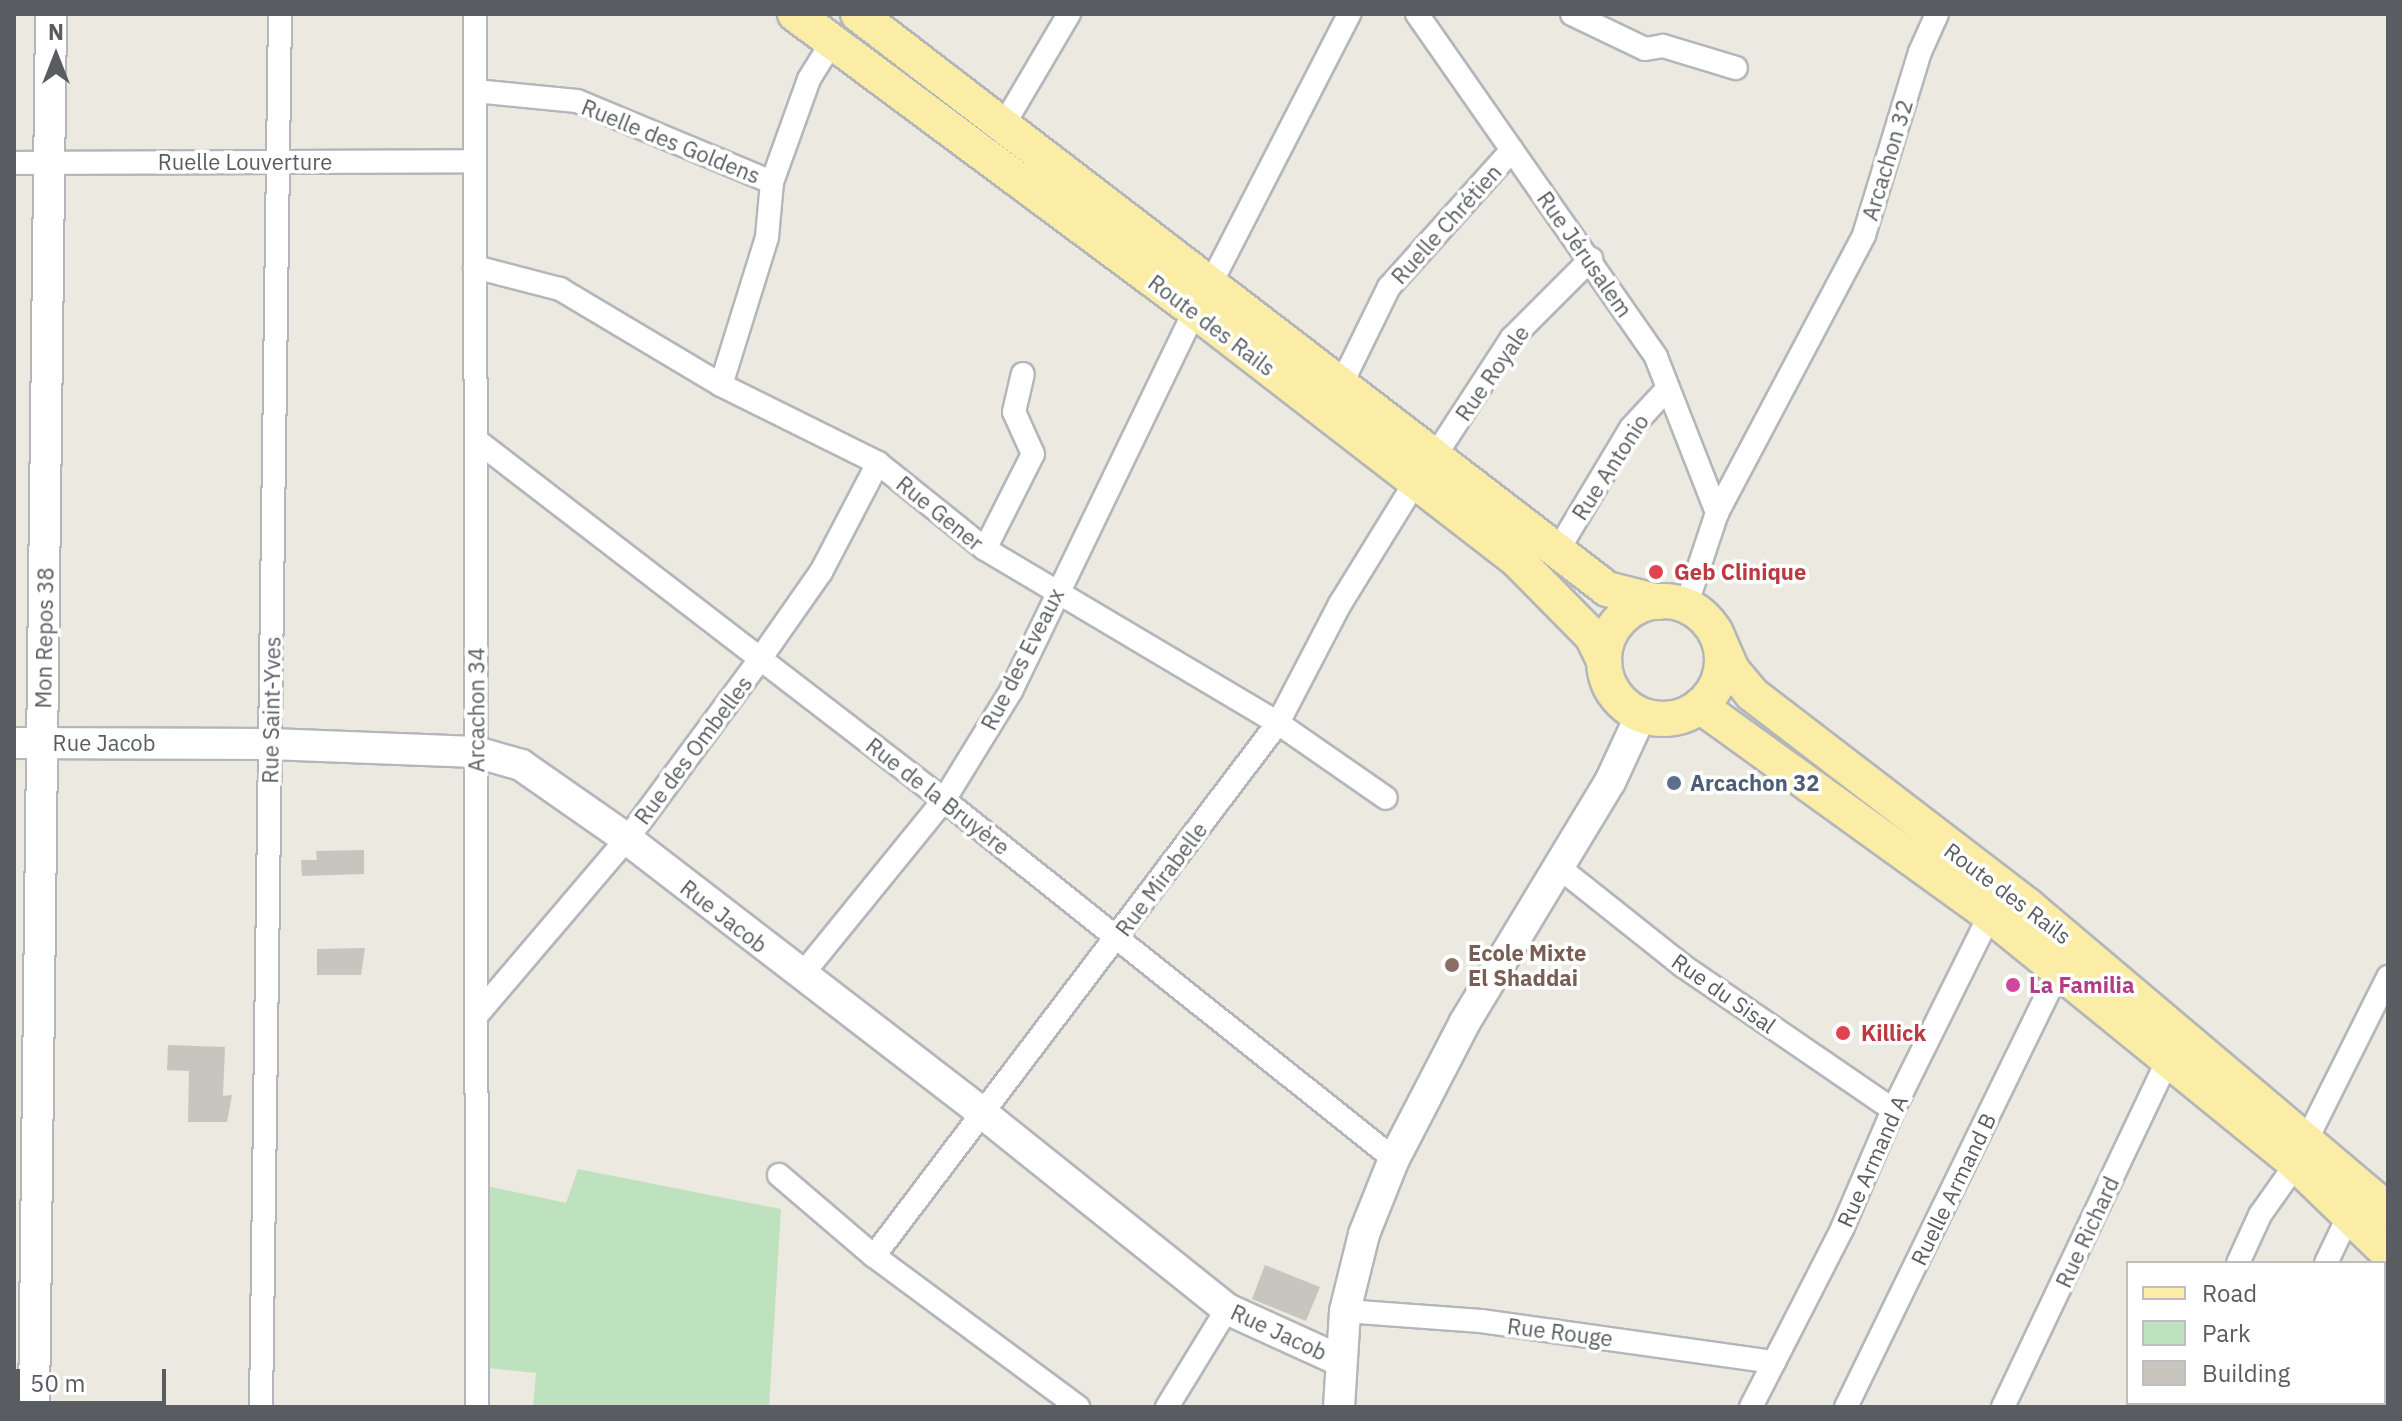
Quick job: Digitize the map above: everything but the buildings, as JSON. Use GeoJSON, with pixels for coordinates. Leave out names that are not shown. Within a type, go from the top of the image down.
{"type":"FeatureCollection","features":[{"type":"Feature","properties":{"kind":"main road","name":"Route des Rails"},"geometry":{"type":"LineString","coordinates":[[795,14],[1203,298],[1340,387],[1592,636],[1604,661]]}},
{"type":"Feature","properties":{"kind":"main road","name":"Route des Rails"},"geometry":{"type":"LineString","coordinates":[[858,14],[1003,126],[1203,298],[1425,470],[1558,550],[1607,589],[1672,604]]}},
{"type":"Feature","properties":{"kind":"main road"},"geometry":{"type":"LineString","coordinates":[[1672,604],[1715,631],[1722,663],[1715,687],[1700,706],[1671,718],[1641,715],[1614,693],[1604,661],[1614,628],[1641,606],[1672,604]]}},
{"type":"Feature","properties":{"kind":"main road","name":"Route des Rails"},"geometry":{"type":"LineString","coordinates":[[1715,631],[1732,670],[1752,694],[2028,906],[2302,1150],[2349,1215],[2388,1253]]}},
{"type":"Feature","properties":{"kind":"main road","name":"Route des Rails"},"geometry":{"type":"LineString","coordinates":[[1700,706],[1990,915],[2169,1057],[2388,1210]]}},
{"type":"Feature","properties":{"kind":"street","name":"Mon Repos 38"},"geometry":{"type":"LineString","coordinates":[[34,1407],[24,1369],[28,743],[51,14]]}},
{"type":"Feature","properties":{"kind":"street","name":"Rue Saint-Yves"},"geometry":{"type":"LineString","coordinates":[[261,1407],[280,14]]}},
{"type":"Feature","properties":{"kind":"street","name":"Arcachon 34"},"geometry":{"type":"LineString","coordinates":[[475,14],[477,1407]]}},
{"type":"Feature","properties":{"kind":"street"},"geometry":{"type":"LineString","coordinates":[[1003,126],[1069,14]]}},
{"type":"Feature","properties":{"kind":"street","name":"Rue des Eveaux"},"geometry":{"type":"LineString","coordinates":[[801,976],[944,800],[1011,691],[1054,594],[1349,14]]}},
{"type":"Feature","properties":{"kind":"street","name":"Rue Jérusalem"},"geometry":{"type":"LineString","coordinates":[[1417,14],[1591,259],[1656,357],[1717,513]]}},
{"type":"Feature","properties":{"kind":"street"},"geometry":{"type":"LineString","coordinates":[[1572,14],[1645,49],[1663,46],[1736,68]]}},
{"type":"Feature","properties":{"kind":"street","name":"Arcachon 32"},"geometry":{"type":"LineString","coordinates":[[1672,604],[1864,235],[1920,52],[1937,14]]}},
{"type":"Feature","properties":{"kind":"street"},"geometry":{"type":"LineString","coordinates":[[721,385],[767,237],[772,182],[809,79],[832,42]]}},
{"type":"Feature","properties":{"kind":"street","name":"Ruelle des Goldens"},"geometry":{"type":"LineString","coordinates":[[475,91],[577,101],[772,182]]}},
{"type":"Feature","properties":{"kind":"street","name":"Ruelle Chrétien"},"geometry":{"type":"LineString","coordinates":[[1340,387],[1389,287],[1512,150]]}},
{"type":"Feature","properties":{"kind":"street","name":"Ruelle Louverture"},"geometry":{"type":"LineString","coordinates":[[14,163],[475,161]]}},
{"type":"Feature","properties":{"kind":"street","name":"Rue Royale"},"geometry":{"type":"LineString","coordinates":[[1425,470],[1512,338],[1591,259]]}},
{"type":"Feature","properties":{"kind":"street","name":"Rue Gener"},"geometry":{"type":"LineString","coordinates":[[475,267],[560,289],[721,385],[878,463],[985,549],[1054,594],[1154,647],[1278,723],[1386,798]]}},
{"type":"Feature","properties":{"kind":"street"},"geometry":{"type":"LineString","coordinates":[[985,549],[1033,454],[1014,412],[1023,374]]}},
{"type":"Feature","properties":{"kind":"street","name":"Rue Antonio"},"geometry":{"type":"LineString","coordinates":[[1558,550],[1631,428],[1668,388]]}},
{"type":"Feature","properties":{"kind":"street","name":"Rue de la Bruyère"},"geometry":{"type":"LineString","coordinates":[[476,440],[944,800],[1394,1159]]}},
{"type":"Feature","properties":{"kind":"street","name":"Rue des Ombelles"},"geometry":{"type":"LineString","coordinates":[[477,1015],[627,839],[760,659],[821,572],[878,463]]}},
{"type":"Feature","properties":{"kind":"street","name":"Rue Mirabelle"},"geometry":{"type":"LineString","coordinates":[[874,1256],[1278,723],[1340,604],[1425,470]]}},
{"type":"Feature","properties":{"kind":"street"},"geometry":{"type":"LineString","coordinates":[[1339,1407],[1339,1360],[1345,1311],[1364,1234],[1394,1159],[1465,1022],[1561,869],[1641,715]]}},
{"type":"Feature","properties":{"kind":"street","name":"Rue Jacob"},"geometry":{"type":"LineString","coordinates":[[28,743],[270,744],[476,752],[521,765],[627,839],[981,1112],[1227,1309],[1339,1360]]}},
{"type":"Feature","properties":{"kind":"street","name":"Rue du Sisal"},"geometry":{"type":"LineString","coordinates":[[1561,869],[1683,966],[1893,1110]]}},
{"type":"Feature","properties":{"kind":"street","name":"Rue Armand A"},"geometry":{"type":"LineString","coordinates":[[1751,1407],[1842,1229],[1893,1110],[1990,915]]}},
{"type":"Feature","properties":{"kind":"street","name":"Ruelle Armand B"},"geometry":{"type":"LineString","coordinates":[[1846,1407],[2059,971]]}},
{"type":"Feature","properties":{"kind":"street"},"geometry":{"type":"LineString","coordinates":[[2239,1261],[2260,1215],[2302,1150],[2388,977]]}},
{"type":"Feature","properties":{"kind":"street","name":"Rue Richard"},"geometry":{"type":"LineString","coordinates":[[2003,1407],[2169,1057]]}},
{"type":"Feature","properties":{"kind":"street"},"geometry":{"type":"LineString","coordinates":[[779,1175],[874,1256],[1078,1407]]}},
{"type":"Feature","properties":{"kind":"street"},"geometry":{"type":"LineString","coordinates":[[2327,1261],[2349,1215]]}},
{"type":"Feature","properties":{"kind":"street"},"geometry":{"type":"LineString","coordinates":[[1167,1407],[1227,1309]]}},
{"type":"Feature","properties":{"kind":"street","name":"Rue Rouge"},"geometry":{"type":"LineString","coordinates":[[1345,1311],[1468,1320],[1774,1362]]}},
{"type":"Feature","properties":{"kind":"green space"},"geometry":{"type":"Polygon","coordinates":[[[578,1169],[781,1209],[769,1407],[533,1407],[536,1373],[489,1368],[487,1186],[566,1203],[578,1169]]]}},
{"type":"Feature","properties":{"kind":"place","name":"Geb Clinique"},"geometry":{"type":"Point","coordinates":[1656,572]}},
{"type":"Feature","properties":{"kind":"place","name":"Arcachon 32"},"geometry":{"type":"Point","coordinates":[1674,783]}},
{"type":"Feature","properties":{"kind":"place","name":"Ecole Mixte El Shaddai"},"geometry":{"type":"Point","coordinates":[1452,965]}},
{"type":"Feature","properties":{"kind":"place","name":"La Familia"},"geometry":{"type":"Point","coordinates":[2013,985]}},
{"type":"Feature","properties":{"kind":"place","name":"Killick"},"geometry":{"type":"Point","coordinates":[1843,1033]}}]}
